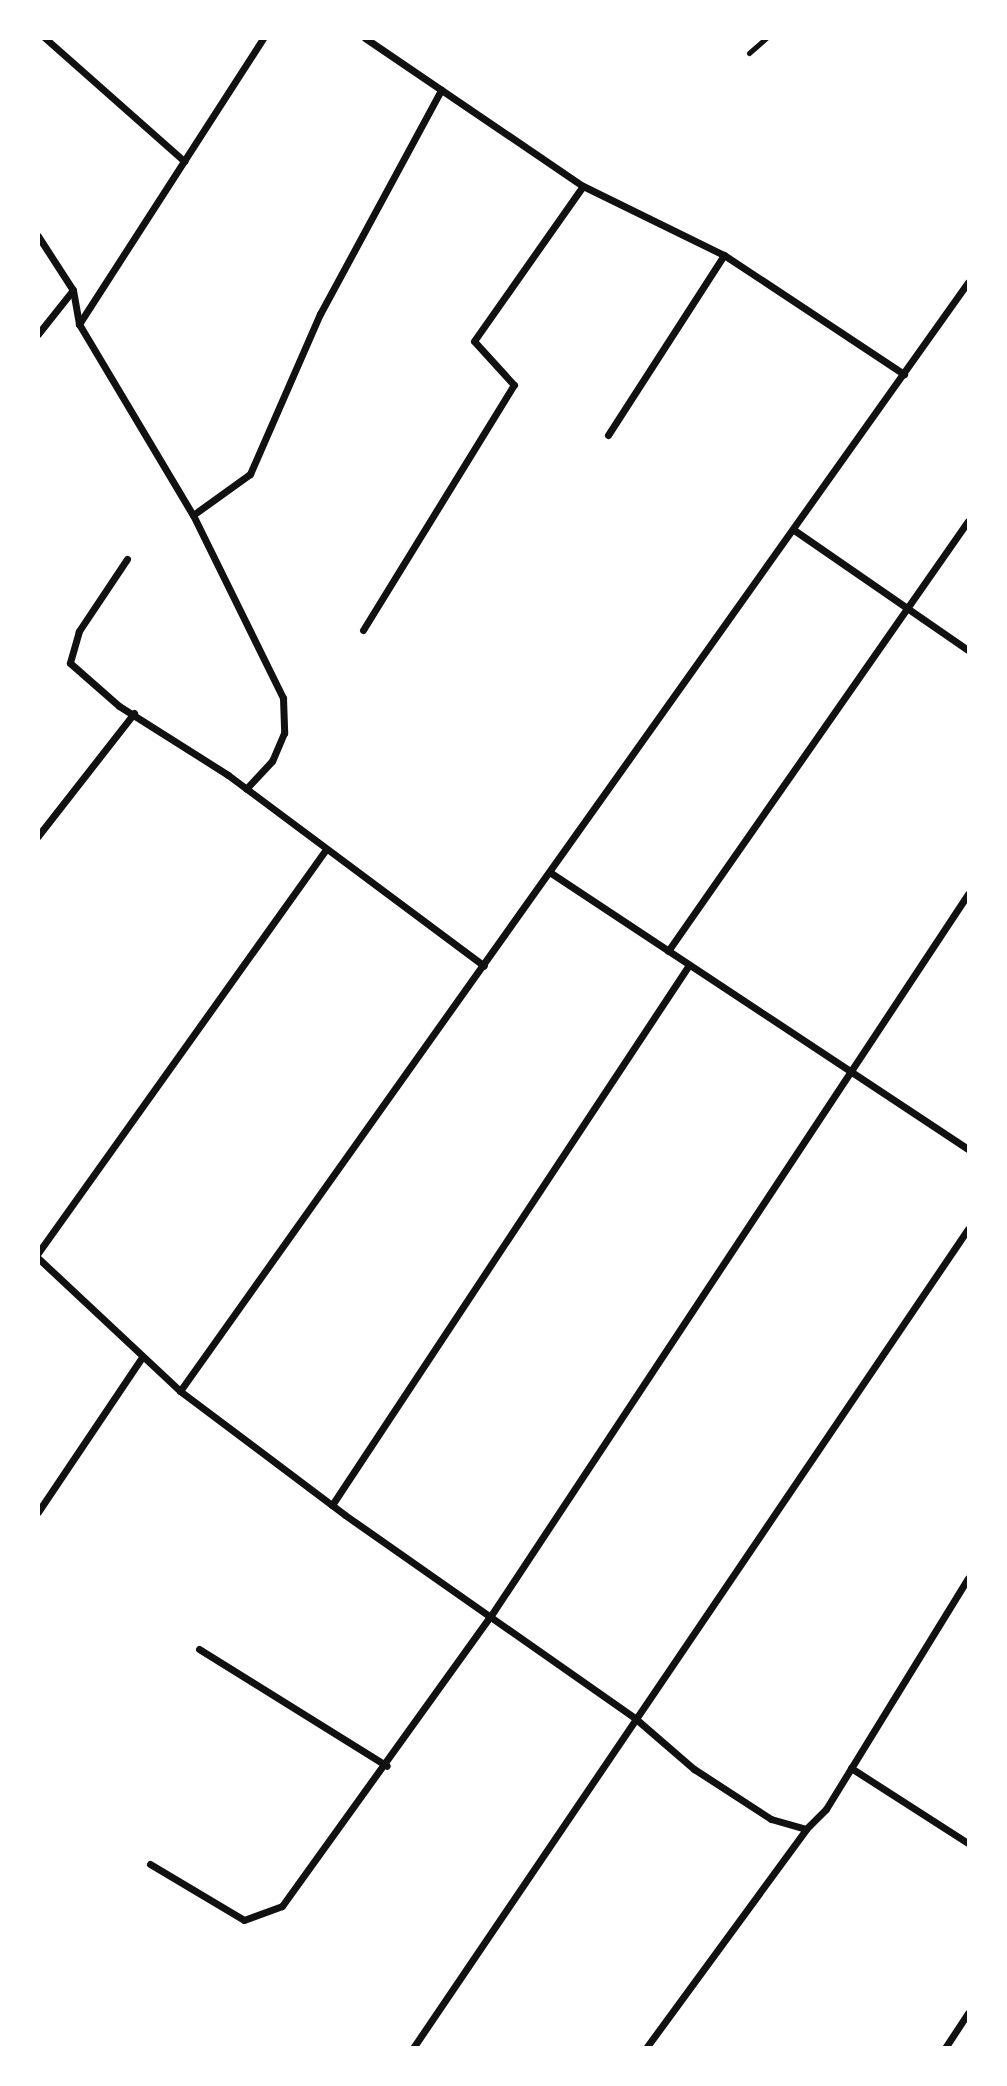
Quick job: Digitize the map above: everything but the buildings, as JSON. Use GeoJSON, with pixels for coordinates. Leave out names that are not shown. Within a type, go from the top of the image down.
{"type":"FeatureCollection","features":[{"type":"Feature","properties":{"kind":"street"},"geometry":{"type":"LineString","coordinates":[[45,38],[184,161]]}},
{"type":"Feature","properties":{"kind":"street"},"geometry":{"type":"LineString","coordinates":[[79,324],[262,38]]}},
{"type":"Feature","properties":{"kind":"street"},"geometry":{"type":"LineString","coordinates":[[365,38],[583,186],[724,255],[904,374]]}},
{"type":"Feature","properties":{"kind":"street"},"geometry":{"type":"LineString","coordinates":[[193,515],[250,474],[320,314],[441,90]]}},
{"type":"Feature","properties":{"kind":"street"},"geometry":{"type":"LineString","coordinates":[[363,629],[514,385],[474,341],[583,186]]}},
{"type":"Feature","properties":{"kind":"street"},"geometry":{"type":"LineString","coordinates":[[38,236],[73,290],[79,324],[193,515],[283,698],[284,733],[276,752],[246,789]]}},
{"type":"Feature","properties":{"kind":"street"},"geometry":{"type":"LineString","coordinates":[[608,435],[724,255]]}},
{"type":"Feature","properties":{"kind":"street"},"geometry":{"type":"LineString","coordinates":[[180,1391],[551,873],[968,282]]}},
{"type":"Feature","properties":{"kind":"street"},"geometry":{"type":"LineString","coordinates":[[38,334],[73,290]]}},
{"type":"Feature","properties":{"kind":"street"},"geometry":{"type":"LineString","coordinates":[[668,951],[968,521]]}},
{"type":"Feature","properties":{"kind":"street"},"geometry":{"type":"LineString","coordinates":[[793,530],[968,650]]}},
{"type":"Feature","properties":{"kind":"street"},"geometry":{"type":"LineString","coordinates":[[127,559],[79,631],[71,663],[134,713],[246,789],[484,966]]}},
{"type":"Feature","properties":{"kind":"street"},"geometry":{"type":"LineString","coordinates":[[38,836],[134,713]]}},
{"type":"Feature","properties":{"kind":"street"},"geometry":{"type":"LineString","coordinates":[[326,849],[38,1256],[141,1359],[332,1505],[636,1718],[694,1769],[771,1819],[806,1829]]}},
{"type":"Feature","properties":{"kind":"street"},"geometry":{"type":"LineString","coordinates":[[551,873],[968,1149]]}},
{"type":"Feature","properties":{"kind":"street"},"geometry":{"type":"LineString","coordinates":[[150,1864],[244,1920],[261,1918],[282,1906],[387,1766],[490,1617],[968,894]]}},
{"type":"Feature","properties":{"kind":"street"},"geometry":{"type":"LineString","coordinates":[[332,1505],[689,965]]}},
{"type":"Feature","properties":{"kind":"street"},"geometry":{"type":"LineString","coordinates":[[413,2048],[968,1229]]}},
{"type":"Feature","properties":{"kind":"street"},"geometry":{"type":"LineString","coordinates":[[38,1512],[141,1359]]}},
{"type":"Feature","properties":{"kind":"street"},"geometry":{"type":"LineString","coordinates":[[646,2048],[851,1768],[968,1578]]}},
{"type":"Feature","properties":{"kind":"street"},"geometry":{"type":"LineString","coordinates":[[199,1649],[387,1766]]}},
{"type":"Feature","properties":{"kind":"street"},"geometry":{"type":"LineString","coordinates":[[851,1768],[968,1843]]}},
{"type":"Feature","properties":{"kind":"street"},"geometry":{"type":"LineString","coordinates":[[945,2048],[968,2013]]}},
{"type":"Feature","properties":{"kind":"lane"},"geometry":{"type":"LineString","coordinates":[[749,53],[766,38]]}}]}
